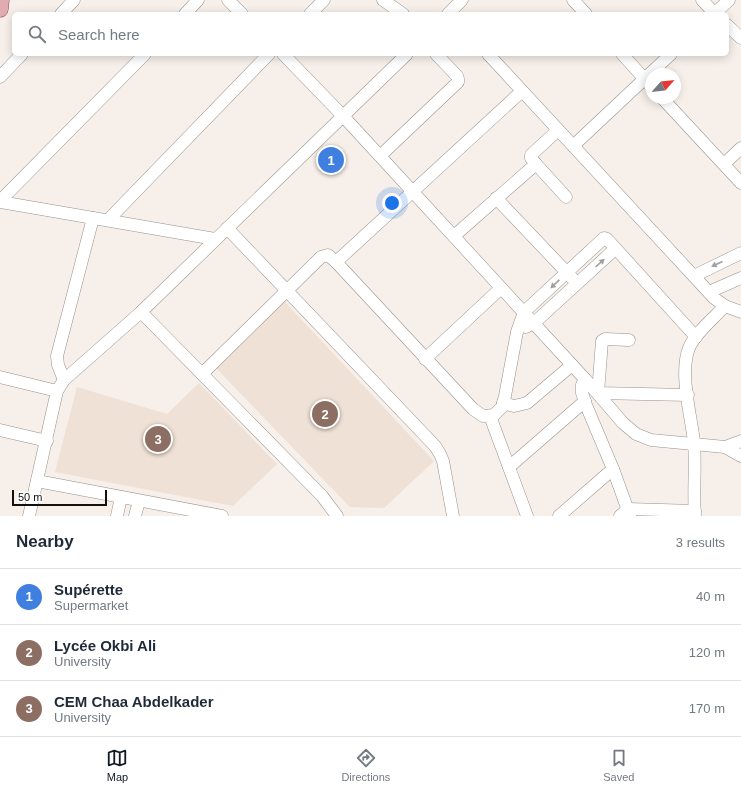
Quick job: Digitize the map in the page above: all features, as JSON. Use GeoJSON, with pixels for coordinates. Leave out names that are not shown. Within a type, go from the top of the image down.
{"type":"FeatureCollection","features":[{"type":"Feature","properties":{"kind":"main road"},"geometry":{"type":"LineString","coordinates":[[0,9],[1,0]]}},
{"type":"Feature","properties":{"kind":"street"},"geometry":{"type":"LineString","coordinates":[[63,12],[77,0]]}},
{"type":"Feature","properties":{"kind":"street"},"geometry":{"type":"LineString","coordinates":[[187,12],[198,0]]}},
{"type":"Feature","properties":{"kind":"street"},"geometry":{"type":"LineString","coordinates":[[228,0],[240,12]]}},
{"type":"Feature","properties":{"kind":"street"},"geometry":{"type":"LineString","coordinates":[[312,12],[324,0]]}},
{"type":"Feature","properties":{"kind":"street"},"geometry":{"type":"LineString","coordinates":[[383,0],[400,12]]}},
{"type":"Feature","properties":{"kind":"street"},"geometry":{"type":"LineString","coordinates":[[450,12],[462,0]]}},
{"type":"Feature","properties":{"kind":"street"},"geometry":{"type":"LineString","coordinates":[[573,0],[584,12]]}},
{"type":"Feature","properties":{"kind":"street"},"geometry":{"type":"LineString","coordinates":[[702,0],[713,12]]}},
{"type":"Feature","properties":{"kind":"street"},"geometry":{"type":"LineString","coordinates":[[717,12],[729,0]]}},
{"type":"Feature","properties":{"kind":"street"},"geometry":{"type":"LineString","coordinates":[[729,27],[741,38]]}},
{"type":"Feature","properties":{"kind":"street"},"geometry":{"type":"LineString","coordinates":[[0,77],[20,56]]}},
{"type":"Feature","properties":{"kind":"street"},"geometry":{"type":"LineString","coordinates":[[0,201],[143,56]]}},
{"type":"Feature","properties":{"kind":"street"},"geometry":{"type":"LineString","coordinates":[[108,220],[267,56]]}},
{"type":"Feature","properties":{"kind":"street"},"geometry":{"type":"LineString","coordinates":[[286,56],[524,312],[623,423],[636,434],[651,440],[725,447],[741,456]]}},
{"type":"Feature","properties":{"kind":"street"},"geometry":{"type":"LineString","coordinates":[[29,516],[57,391],[64,380],[141,312],[405,56]]}},
{"type":"Feature","properties":{"kind":"street"},"geometry":{"type":"LineString","coordinates":[[380,156],[458,82],[457,76],[438,56]]}},
{"type":"Feature","properties":{"kind":"street"},"geometry":{"type":"LineString","coordinates":[[490,56],[709,292],[725,306],[741,312]]}},
{"type":"Feature","properties":{"kind":"street"},"geometry":{"type":"LineString","coordinates":[[624,56],[645,80]]}},
{"type":"Feature","properties":{"kind":"street"},"geometry":{"type":"LineString","coordinates":[[660,68],[669,56]]}},
{"type":"Feature","properties":{"kind":"street"},"geometry":{"type":"LineString","coordinates":[[573,146],[645,86]]}},
{"type":"Feature","properties":{"kind":"street"},"geometry":{"type":"LineString","coordinates":[[336,262],[522,90]]}},
{"type":"Feature","properties":{"kind":"street"},"geometry":{"type":"LineString","coordinates":[[668,104],[741,183]]}},
{"type":"Feature","properties":{"kind":"street"},"geometry":{"type":"LineString","coordinates":[[558,130],[531,156],[531,158],[566,197]]}},
{"type":"Feature","properties":{"kind":"street"},"geometry":{"type":"LineString","coordinates":[[724,164],[741,148]]}},
{"type":"Feature","properties":{"kind":"street"},"geometry":{"type":"LineString","coordinates":[[454,236],[536,164]]}},
{"type":"Feature","properties":{"kind":"street"},"geometry":{"type":"LineString","coordinates":[[496,198],[578,284]]}},
{"type":"Feature","properties":{"kind":"street"},"geometry":{"type":"LineString","coordinates":[[0,201],[215,239]]}},
{"type":"Feature","properties":{"kind":"street"},"geometry":{"type":"LineString","coordinates":[[64,380],[58,365],[57,356],[92,218]]}},
{"type":"Feature","properties":{"kind":"street"},"geometry":{"type":"LineString","coordinates":[[227,228],[435,446],[442,461],[453,516]]}},
{"type":"Feature","properties":{"kind":"street"},"geometry":{"type":"LineString","coordinates":[[202,374],[324,255],[329,256],[336,262],[425,359],[473,409],[483,416],[494,415],[500,410],[503,403],[516,332],[524,312],[604,238],[696,337]]}},
{"type":"Feature","properties":{"kind":"street"},"geometry":{"type":"LineString","coordinates":[[516,332],[534,323],[615,249]]}},
{"type":"Feature","properties":{"kind":"street"},"geometry":{"type":"LineString","coordinates":[[694,276],[741,253]]}},
{"type":"Feature","properties":{"kind":"street"},"geometry":{"type":"LineString","coordinates":[[709,292],[741,278]]}},
{"type":"Feature","properties":{"kind":"street"},"geometry":{"type":"LineString","coordinates":[[425,359],[501,288]]}},
{"type":"Feature","properties":{"kind":"street"},"geometry":{"type":"LineString","coordinates":[[585,379],[582,385],[584,401],[613,469],[626,514],[695,513],[694,443],[688,395],[686,362],[690,347],[696,337],[725,306]]}},
{"type":"Feature","properties":{"kind":"street"},"geometry":{"type":"LineString","coordinates":[[141,312],[322,496],[337,516]]}},
{"type":"Feature","properties":{"kind":"street"},"geometry":{"type":"LineString","coordinates":[[598,394],[602,341],[605,339],[629,340]]}},
{"type":"Feature","properties":{"kind":"street"},"geometry":{"type":"LineString","coordinates":[[503,403],[514,406],[526,403],[572,365]]}},
{"type":"Feature","properties":{"kind":"street"},"geometry":{"type":"LineString","coordinates":[[0,377],[57,391]]}},
{"type":"Feature","properties":{"kind":"street"},"geometry":{"type":"LineString","coordinates":[[598,394],[688,395]]}},
{"type":"Feature","properties":{"kind":"street"},"geometry":{"type":"LineString","coordinates":[[509,467],[584,401]]}},
{"type":"Feature","properties":{"kind":"street"},"geometry":{"type":"LineString","coordinates":[[490,416],[527,516]]}},
{"type":"Feature","properties":{"kind":"street"},"geometry":{"type":"LineString","coordinates":[[0,430],[47,441]]}},
{"type":"Feature","properties":{"kind":"street"},"geometry":{"type":"LineString","coordinates":[[725,447],[741,441]]}},
{"type":"Feature","properties":{"kind":"street"},"geometry":{"type":"LineString","coordinates":[[559,516],[613,469]]}},
{"type":"Feature","properties":{"kind":"street"},"geometry":{"type":"LineString","coordinates":[[37,481],[222,516]]}},
{"type":"Feature","properties":{"kind":"street"},"geometry":{"type":"LineString","coordinates":[[117,516],[121,497]]}},
{"type":"Feature","properties":{"kind":"street"},"geometry":{"type":"LineString","coordinates":[[135,516],[139,501]]}},
{"type":"Feature","properties":{"kind":"shaded area"},"geometry":{"type":"Polygon","coordinates":[[[284,301],[434,461],[384,508],[350,507],[215,367],[284,301]]]}},
{"type":"Feature","properties":{"kind":"shaded area"},"geometry":{"type":"Polygon","coordinates":[[[199,383],[277,464],[233,506],[55,472],[77,387],[167,414],[199,383]]]}},
{"type":"Feature","properties":{"kind":"place","name":"Supérette"},"geometry":{"type":"Point","coordinates":[331,160]}},
{"type":"Feature","properties":{"kind":"place","name":"Lycée Okbi Ali"},"geometry":{"type":"Point","coordinates":[325,414]}},
{"type":"Feature","properties":{"kind":"place","name":"CEM Chaa Abdelkader"},"geometry":{"type":"Point","coordinates":[158,439]}}]}
